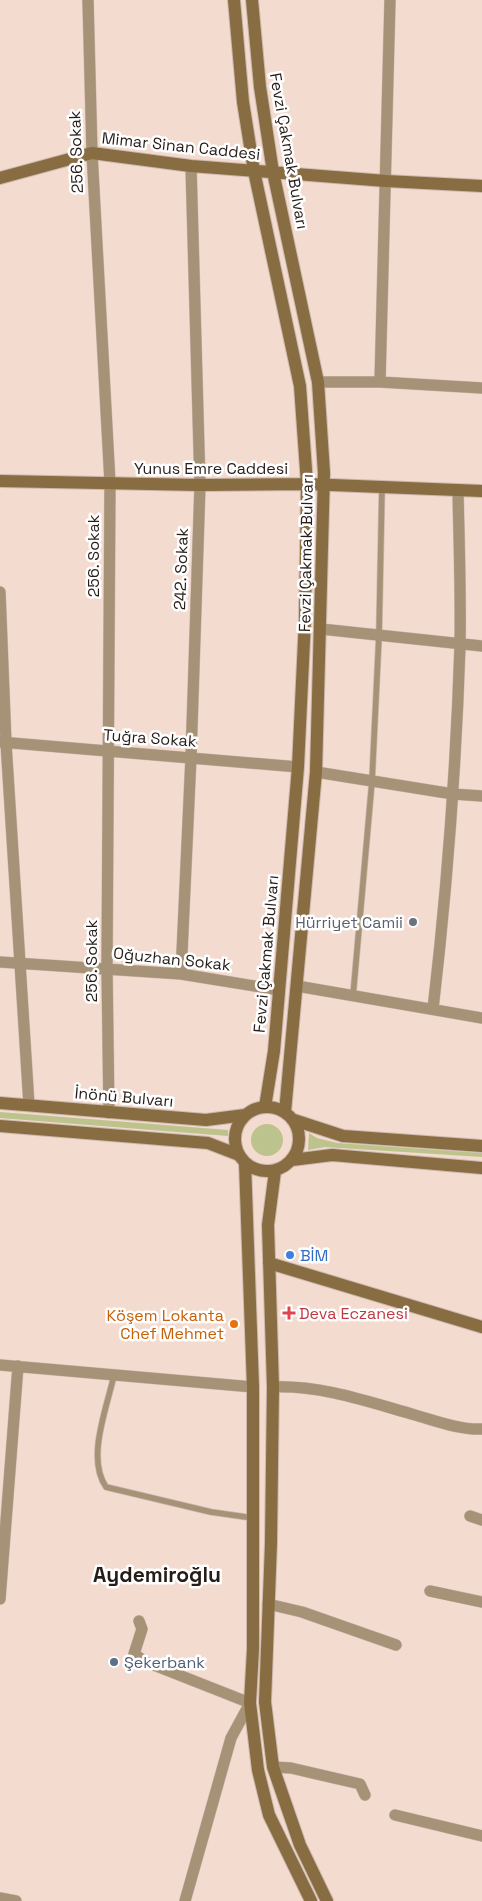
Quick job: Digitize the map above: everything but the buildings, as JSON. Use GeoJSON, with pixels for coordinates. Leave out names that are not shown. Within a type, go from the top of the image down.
{"type":"FeatureCollection","features":[{"type":"Feature","properties":{"kind":"street","name":"256. Sokak"},"geometry":{"type":"LineString","coordinates":[[88,0],[92,153],[110,483],[107,968],[110,1113]]}},
{"type":"Feature","properties":{"kind":"street","name":"Fevzi Çakmak Bulvarı"},"geometry":{"type":"LineString","coordinates":[[234,0],[243,102],[254,171],[287,318],[300,386],[307,484],[305,619],[298,767],[272,1068],[265,1107]]}},
{"type":"Feature","properties":{"kind":"street","name":"Fevzi Çakmak Bulvarı"},"geometry":{"type":"LineString","coordinates":[[252,0],[260,87],[273,172],[318,382],[324,485],[316,772],[297,986],[290,1116]]}},
{"type":"Feature","properties":{"kind":"street"},"geometry":{"type":"LineString","coordinates":[[380,382],[390,0]]}},
{"type":"Feature","properties":{"kind":"street","name":"Mimar Sinan Caddesi"},"geometry":{"type":"LineString","coordinates":[[0,178],[92,153],[191,166],[386,181],[482,186]]}},
{"type":"Feature","properties":{"kind":"street","name":"242. Sokak"},"geometry":{"type":"LineString","coordinates":[[181,974],[191,757],[200,485],[191,166]]}},
{"type":"Feature","properties":{"kind":"street"},"geometry":{"type":"LineString","coordinates":[[318,382],[380,382],[482,388]]}},
{"type":"Feature","properties":{"kind":"street","name":"Yunus Emre Caddesi"},"geometry":{"type":"LineString","coordinates":[[0,481],[200,485],[307,484],[482,491]]}},
{"type":"Feature","properties":{"kind":"street"},"geometry":{"type":"LineString","coordinates":[[433,1010],[446,902],[453,794],[460,644],[458,490]]}},
{"type":"Feature","properties":{"kind":"street"},"geometry":{"type":"LineString","coordinates":[[0,592],[3,742],[28,1105]]}},
{"type":"Feature","properties":{"kind":"street"},"geometry":{"type":"LineString","coordinates":[[321,629],[482,646]]}},
{"type":"Feature","properties":{"kind":"street","name":"Tuğra Sokak"},"geometry":{"type":"LineString","coordinates":[[3,742],[298,767]]}},
{"type":"Feature","properties":{"kind":"street"},"geometry":{"type":"LineString","coordinates":[[316,772],[453,794],[482,796]]}},
{"type":"Feature","properties":{"kind":"street","name":"Oğuzhan Sokak"},"geometry":{"type":"LineString","coordinates":[[0,962],[181,974],[279,990]]}},
{"type":"Feature","properties":{"kind":"street"},"geometry":{"type":"LineString","coordinates":[[297,986],[482,1018]]}},
{"type":"Feature","properties":{"kind":"street","name":"İnönü Bulvarı"},"geometry":{"type":"LineString","coordinates":[[0,1102],[206,1120],[245,1115]]}},
{"type":"Feature","properties":{"kind":"street"},"geometry":{"type":"LineString","coordinates":[[311,1901],[269,1815],[258,1770],[250,1703],[253,1649],[253,1387],[242,1159],[235,1145],[235,1134],[245,1115],[254,1109],[265,1107],[276,1108],[290,1116],[343,1136],[482,1146]]}},
{"type":"Feature","properties":{"kind":"street"},"geometry":{"type":"LineString","coordinates":[[0,1126],[208,1143],[242,1159],[259,1170],[275,1171],[284,1167],[292,1160],[298,1150],[300,1140],[298,1128],[290,1116]]}},
{"type":"Feature","properties":{"kind":"street"},"geometry":{"type":"LineString","coordinates":[[292,1160],[332,1155],[482,1168]]}},
{"type":"Feature","properties":{"kind":"street"},"geometry":{"type":"LineString","coordinates":[[275,1171],[269,1210],[273,1387],[271,1543],[265,1702],[273,1767],[300,1845],[327,1901]]}},
{"type":"Feature","properties":{"kind":"street"},"geometry":{"type":"LineString","coordinates":[[269,1264],[482,1327]]}},
{"type":"Feature","properties":{"kind":"street"},"geometry":{"type":"LineString","coordinates":[[0,1365],[253,1387]]}},
{"type":"Feature","properties":{"kind":"street"},"geometry":{"type":"LineString","coordinates":[[0,1599],[18,1366]]}},
{"type":"Feature","properties":{"kind":"street"},"geometry":{"type":"LineString","coordinates":[[273,1387],[288,1386],[342,1395],[442,1423],[482,1429]]}},
{"type":"Feature","properties":{"kind":"street"},"geometry":{"type":"LineString","coordinates":[[470,1516],[482,1520]]}},
{"type":"Feature","properties":{"kind":"street"},"geometry":{"type":"LineString","coordinates":[[430,1590],[482,1602]]}},
{"type":"Feature","properties":{"kind":"street"},"geometry":{"type":"LineString","coordinates":[[268,1604],[302,1612],[396,1645]]}},
{"type":"Feature","properties":{"kind":"street"},"geometry":{"type":"LineString","coordinates":[[139,1621],[142,1629],[134,1654],[146,1662],[250,1703]]}},
{"type":"Feature","properties":{"kind":"street"},"geometry":{"type":"LineString","coordinates":[[185,1901],[231,1738],[250,1703]]}},
{"type":"Feature","properties":{"kind":"street"},"geometry":{"type":"LineString","coordinates":[[273,1767],[291,1768],[360,1784],[365,1795]]}},
{"type":"Feature","properties":{"kind":"street"},"geometry":{"type":"LineString","coordinates":[[395,1815],[482,1836]]}},
{"type":"Feature","properties":{"kind":"street"},"geometry":{"type":"LineString","coordinates":[[0,1898],[16,1901]]}},
{"type":"Feature","properties":{"kind":"lane"},"geometry":{"type":"LineString","coordinates":[[352,996],[372,781],[379,635],[382,487]]}},
{"type":"Feature","properties":{"kind":"lane"},"geometry":{"type":"LineString","coordinates":[[114,1375],[96,1457],[99,1474],[106,1488],[211,1512],[253,1518]]}},
{"type":"Feature","properties":{"kind":"green space"},"geometry":{"type":"Polygon","coordinates":[[[0,1112],[228,1130],[228,1136],[0,1118],[0,1112]]]}},
{"type":"Feature","properties":{"kind":"green space"},"geometry":{"type":"Polygon","coordinates":[[[267,1124],[273,1125],[278,1129],[282,1134],[282,1146],[278,1151],[273,1155],[267,1156],[261,1155],[256,1151],[252,1146],[251,1140],[252,1134],[256,1129],[261,1125],[267,1124]]]}},
{"type":"Feature","properties":{"kind":"green space"},"geometry":{"type":"Polygon","coordinates":[[[309,1133],[317,1138],[337,1143],[482,1153],[482,1157],[325,1147],[308,1150],[309,1133]]]}},
{"type":"Feature","properties":{"kind":"place","name":"Hürriyet Camii"},"geometry":{"type":"Point","coordinates":[413,922]}},
{"type":"Feature","properties":{"kind":"place","name":"BİM"},"geometry":{"type":"Point","coordinates":[290,1255]}},
{"type":"Feature","properties":{"kind":"place","name":"Deva Eczanesi"},"geometry":{"type":"Point","coordinates":[289,1313]}},
{"type":"Feature","properties":{"kind":"place","name":"Köşem Lokanta Chef Mehmet"},"geometry":{"type":"Point","coordinates":[234,1324]}},
{"type":"Feature","properties":{"kind":"place","name":"Şekerbank"},"geometry":{"type":"Point","coordinates":[114,1662]}},
{"type":"Feature","properties":{"kind":"district","name":"Aydemiroğlu"},"geometry":{"type":"Point","coordinates":[157,1574]}}]}
